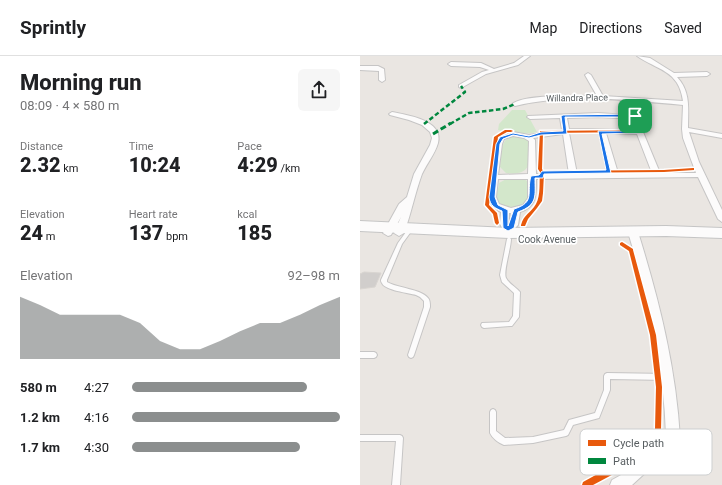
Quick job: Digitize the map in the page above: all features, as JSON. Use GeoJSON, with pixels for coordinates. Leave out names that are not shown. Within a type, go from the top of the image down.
{"type":"FeatureCollection","features":[{"type":"Feature","properties":{"kind":"street"},"geometry":{"type":"LineString","coordinates":[[461,86],[493,70],[516,64],[527,56]]}},
{"type":"Feature","properties":{"kind":"street"},"geometry":{"type":"LineString","coordinates":[[640,56],[654,62],[674,75],[684,88],[686,104],[685,130],[688,143],[722,219]]}},
{"type":"Feature","properties":{"kind":"street"},"geometry":{"type":"LineString","coordinates":[[451,64],[481,65],[493,70]]}},
{"type":"Feature","properties":{"kind":"street"},"geometry":{"type":"LineString","coordinates":[[360,68],[378,68],[382,70],[382,80]]}},
{"type":"Feature","properties":{"kind":"street"},"geometry":{"type":"LineString","coordinates":[[674,75],[706,74]]}},
{"type":"Feature","properties":{"kind":"street"},"geometry":{"type":"LineString","coordinates":[[588,75],[600,97]]}},
{"type":"Feature","properties":{"kind":"street","name":"Willandra Place"},"geometry":{"type":"LineString","coordinates":[[515,104],[534,100],[600,97],[686,104]]}},
{"type":"Feature","properties":{"kind":"street"},"geometry":{"type":"LineString","coordinates":[[392,114],[424,124],[431,129],[435,139],[420,170],[409,199],[410,205],[399,230]]}},
{"type":"Feature","properties":{"kind":"street"},"geometry":{"type":"LineString","coordinates":[[563,116],[573,176]]}},
{"type":"Feature","properties":{"kind":"street"},"geometry":{"type":"LineString","coordinates":[[530,117],[638,116],[642,120],[640,132],[657,175]]}},
{"type":"Feature","properties":{"kind":"street"},"geometry":{"type":"LineString","coordinates":[[685,130],[722,136]]}},
{"type":"Feature","properties":{"kind":"street"},"geometry":{"type":"LineString","coordinates":[[602,132],[615,176]]}},
{"type":"Feature","properties":{"kind":"street"},"geometry":{"type":"LineString","coordinates":[[529,137],[532,142],[532,201],[526,207],[516,211],[496,207],[493,202],[494,177],[498,144],[501,138],[513,134],[529,137],[541,134],[640,132]]}},
{"type":"Feature","properties":{"kind":"street"},"geometry":{"type":"LineString","coordinates":[[494,177],[702,175]]}},
{"type":"Feature","properties":{"kind":"street"},"geometry":{"type":"LineString","coordinates":[[505,210],[504,224],[509,234]]}},
{"type":"Feature","properties":{"kind":"street"},"geometry":{"type":"LineString","coordinates":[[509,234],[514,225],[516,211]]}},
{"type":"Feature","properties":{"kind":"street","name":"Cook Avenue"},"geometry":{"type":"LineString","coordinates":[[360,226],[399,230],[509,234],[634,235],[699,238],[716,233]]}},
{"type":"Feature","properties":{"kind":"street","name":"Cook Avenue"},"geometry":{"type":"LineString","coordinates":[[360,232],[399,230]]}},
{"type":"Feature","properties":{"kind":"street"},"geometry":{"type":"LineString","coordinates":[[634,235],[669,377],[673,411],[673,429]]}},
{"type":"Feature","properties":{"kind":"street"},"geometry":{"type":"LineString","coordinates":[[617,485],[632,475]]}},
{"type":"Feature","properties":{"kind":"lane"},"geometry":{"type":"LineString","coordinates":[[399,230],[400,243],[384,283],[389,286],[419,294],[425,297],[427,301],[427,307],[411,355]]}},
{"type":"Feature","properties":{"kind":"lane"},"geometry":{"type":"LineString","coordinates":[[484,325],[510,324],[516,318],[517,292],[506,282],[502,273],[508,254],[509,234]]}},
{"type":"Feature","properties":{"kind":"lane"},"geometry":{"type":"LineString","coordinates":[[360,355],[374,355]]}},
{"type":"Feature","properties":{"kind":"lane"},"geometry":{"type":"LineString","coordinates":[[493,412],[493,433],[504,442],[566,433],[571,422],[597,416],[607,390],[607,376],[669,377]]}},
{"type":"Feature","properties":{"kind":"lane"},"geometry":{"type":"LineString","coordinates":[[360,438],[400,438],[396,485]]}},
{"type":"Feature","properties":{"kind":"green space"},"geometry":{"type":"Polygon","coordinates":[[[512,110],[525,110],[537,132],[517,133],[498,130],[499,124],[512,110]]]}},
{"type":"Feature","properties":{"kind":"green space"},"geometry":{"type":"Polygon","coordinates":[[[513,136],[523,136],[529,140],[528,166],[521,172],[506,173],[500,167],[502,148],[505,140],[513,136]]]}},
{"type":"Feature","properties":{"kind":"green space"},"geometry":{"type":"Polygon","coordinates":[[[508,178],[524,179],[530,183],[530,196],[528,200],[519,206],[508,208],[499,204],[497,199],[499,183],[508,178]]]}},
{"type":"Feature","properties":{"kind":"building"},"geometry":{"type":"Polygon","coordinates":[[[364,272],[381,273],[375,287],[360,289],[360,274],[364,272]]]}},
{"type":"Feature","properties":{"kind":"marked path"},"geometry":{"type":"LineString","coordinates":[[424,124],[465,92],[461,86]]}},
{"type":"Feature","properties":{"kind":"marked path"},"geometry":{"type":"LineString","coordinates":[[433,134],[469,113],[503,109],[515,104]]}},
{"type":"Feature","properties":{"kind":"cycle path"},"geometry":{"type":"LineString","coordinates":[[497,223],[495,213],[487,205],[496,137],[506,131],[511,131]]}},
{"type":"Feature","properties":{"kind":"cycle path"},"geometry":{"type":"LineString","coordinates":[[640,131],[541,132],[540,169],[542,172],[664,171],[693,169]]}},
{"type":"Feature","properties":{"kind":"cycle path"},"geometry":{"type":"LineString","coordinates":[[523,225],[527,216],[540,201],[542,172]]}},
{"type":"Feature","properties":{"kind":"cycle path"},"geometry":{"type":"LineString","coordinates":[[622,244],[631,250],[653,335],[659,387],[658,429]]}},
{"type":"Feature","properties":{"kind":"cycle path"},"geometry":{"type":"LineString","coordinates":[[586,485],[604,475]]}},
{"type":"Feature","properties":{"kind":"route"},"geometry":{"type":"LineString","coordinates":[[563,116],[635,116],[642,119],[640,132],[599,132],[609,172],[542,172],[542,177],[533,177],[532,201],[530,204],[516,211],[514,225],[512,227],[508,229],[505,227],[505,210],[496,207],[492,197],[498,144],[501,138],[509,134],[529,137],[541,134],[565,133],[563,116]]}}]}
